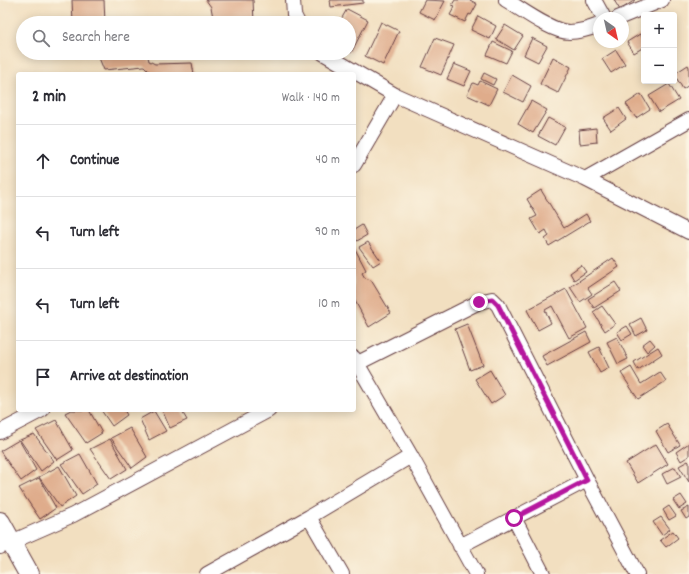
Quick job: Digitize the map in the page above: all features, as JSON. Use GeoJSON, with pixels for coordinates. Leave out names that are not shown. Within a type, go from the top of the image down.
{"type":"FeatureCollection","features":[{"type":"Feature","properties":{"kind":"street"},"geometry":{"type":"LineString","coordinates":[[293,0],[294,16]]}},
{"type":"Feature","properties":{"kind":"street"},"geometry":{"type":"LineString","coordinates":[[506,0],[558,30],[580,32],[593,27]]}},
{"type":"Feature","properties":{"kind":"street"},"geometry":{"type":"LineString","coordinates":[[594,0],[601,12]]}},
{"type":"Feature","properties":{"kind":"street"},"geometry":{"type":"LineString","coordinates":[[629,14],[662,0]]}},
{"type":"Feature","properties":{"kind":"street"},"geometry":{"type":"LineString","coordinates":[[335,60],[356,72]]}},
{"type":"Feature","properties":{"kind":"street"},"geometry":{"type":"LineString","coordinates":[[356,72],[395,95],[585,179],[689,232]]}},
{"type":"Feature","properties":{"kind":"street"},"geometry":{"type":"LineString","coordinates":[[356,162],[395,95]]}},
{"type":"Feature","properties":{"kind":"street"},"geometry":{"type":"LineString","coordinates":[[585,179],[689,120]]}},
{"type":"Feature","properties":{"kind":"street"},"geometry":{"type":"LineString","coordinates":[[356,362],[479,302],[492,299],[498,305],[587,480],[637,574]]}},
{"type":"Feature","properties":{"kind":"street"},"geometry":{"type":"LineString","coordinates":[[356,364],[411,456],[476,574]]}},
{"type":"Feature","properties":{"kind":"street"},"geometry":{"type":"LineString","coordinates":[[0,432],[38,412]]}},
{"type":"Feature","properties":{"kind":"street"},"geometry":{"type":"LineString","coordinates":[[6,544],[73,515],[265,412]]}},
{"type":"Feature","properties":{"kind":"street"},"geometry":{"type":"LineString","coordinates":[[213,573],[411,456]]}},
{"type":"Feature","properties":{"kind":"street"},"geometry":{"type":"LineString","coordinates":[[460,546],[587,480]]}},
{"type":"Feature","properties":{"kind":"street"},"geometry":{"type":"LineString","coordinates":[[309,517],[342,574]]}},
{"type":"Feature","properties":{"kind":"street"},"geometry":{"type":"LineString","coordinates":[[514,518],[543,574]]}},
{"type":"Feature","properties":{"kind":"street"},"geometry":{"type":"LineString","coordinates":[[0,522],[6,544],[29,574]]}},
{"type":"Feature","properties":{"kind":"building"},"geometry":{"type":"Polygon","coordinates":[[[72,0],[104,0],[105,16],[73,16],[72,0]]]}},
{"type":"Feature","properties":{"kind":"building"},"geometry":{"type":"Polygon","coordinates":[[[206,0],[253,0],[254,16],[213,16],[211,7],[206,0]]]}},
{"type":"Feature","properties":{"kind":"building"},"geometry":{"type":"Polygon","coordinates":[[[330,0],[363,0],[363,3],[331,7],[330,0]]]}},
{"type":"Feature","properties":{"kind":"building"},"geometry":{"type":"Polygon","coordinates":[[[425,0],[445,1],[435,20],[419,12],[425,0]]]}},
{"type":"Feature","properties":{"kind":"building"},"geometry":{"type":"Polygon","coordinates":[[[455,0],[470,0],[477,4],[465,22],[450,15],[455,6],[452,5],[455,0]]]}},
{"type":"Feature","properties":{"kind":"building"},"geometry":{"type":"Polygon","coordinates":[[[614,0],[635,0],[620,10],[614,0]]]}},
{"type":"Feature","properties":{"kind":"building"},"geometry":{"type":"Polygon","coordinates":[[[347,9],[368,20],[356,43],[356,16],[343,16],[347,9]]]}},
{"type":"Feature","properties":{"kind":"building"},"geometry":{"type":"Polygon","coordinates":[[[478,16],[496,26],[490,39],[471,30],[478,16]]]}},
{"type":"Feature","properties":{"kind":"building"},"geometry":{"type":"Polygon","coordinates":[[[381,22],[399,31],[383,65],[365,56],[381,22]]]}},
{"type":"Feature","properties":{"kind":"building"},"geometry":{"type":"Polygon","coordinates":[[[505,25],[523,36],[514,50],[496,39],[505,25]]]}},
{"type":"Feature","properties":{"kind":"building"},"geometry":{"type":"Polygon","coordinates":[[[640,34],[641,49],[634,53],[629,45],[629,41],[640,34]]]}},
{"type":"Feature","properties":{"kind":"building"},"geometry":{"type":"Polygon","coordinates":[[[435,38],[454,45],[441,75],[422,67],[435,38]]]}},
{"type":"Feature","properties":{"kind":"building"},"geometry":{"type":"Polygon","coordinates":[[[532,38],[547,46],[538,62],[524,55],[532,38]]]}},
{"type":"Feature","properties":{"kind":"building"},"geometry":{"type":"Polygon","coordinates":[[[493,42],[512,51],[506,63],[487,55],[493,42]]]}},
{"type":"Feature","properties":{"kind":"building"},"geometry":{"type":"Polygon","coordinates":[[[616,50],[625,64],[611,73],[602,59],[616,50]]]}},
{"type":"Feature","properties":{"kind":"building"},"geometry":{"type":"Polygon","coordinates":[[[553,57],[571,67],[558,93],[540,84],[553,57]]]}},
{"type":"Feature","properties":{"kind":"building"},"geometry":{"type":"Polygon","coordinates":[[[100,60],[149,60],[155,64],[192,63],[194,72],[148,72],[144,66],[104,70],[100,60]]]}},
{"type":"Feature","properties":{"kind":"building"},"geometry":{"type":"Polygon","coordinates":[[[454,64],[471,71],[464,86],[447,79],[454,64]]]}},
{"type":"Feature","properties":{"kind":"building"},"geometry":{"type":"Polygon","coordinates":[[[688,65],[689,85],[683,89],[677,79],[677,72],[688,65]]]}},
{"type":"Feature","properties":{"kind":"building"},"geometry":{"type":"Polygon","coordinates":[[[484,73],[496,79],[493,85],[481,79],[484,73]]]}},
{"type":"Feature","properties":{"kind":"building"},"geometry":{"type":"Polygon","coordinates":[[[512,75],[531,86],[523,102],[503,92],[512,75]]]}},
{"type":"Feature","properties":{"kind":"building"},"geometry":{"type":"Polygon","coordinates":[[[480,81],[497,89],[489,105],[467,95],[473,83],[478,85],[480,81]]]}},
{"type":"Feature","properties":{"kind":"building"},"geometry":{"type":"Polygon","coordinates":[[[669,84],[679,100],[659,112],[649,96],[669,84]]]}},
{"type":"Feature","properties":{"kind":"building"},"geometry":{"type":"Polygon","coordinates":[[[641,94],[650,109],[636,118],[626,104],[641,94]]]}},
{"type":"Feature","properties":{"kind":"building"},"geometry":{"type":"Polygon","coordinates":[[[531,101],[547,110],[533,133],[518,124],[531,101]]]}},
{"type":"Feature","properties":{"kind":"building"},"geometry":{"type":"Polygon","coordinates":[[[619,108],[626,119],[611,130],[603,118],[619,108]]]}},
{"type":"Feature","properties":{"kind":"building"},"geometry":{"type":"Polygon","coordinates":[[[548,118],[565,127],[555,145],[538,136],[548,118]]]}},
{"type":"Feature","properties":{"kind":"building"},"geometry":{"type":"Polygon","coordinates":[[[596,128],[597,142],[580,144],[579,130],[596,128]]]}},
{"type":"Feature","properties":{"kind":"building"},"geometry":{"type":"Polygon","coordinates":[[[541,190],[564,228],[586,214],[590,221],[549,246],[545,239],[549,236],[546,230],[540,234],[531,219],[537,216],[527,199],[541,190]]]}},
{"type":"Feature","properties":{"kind":"building"},"geometry":{"type":"Polygon","coordinates":[[[362,225],[367,235],[357,241],[356,229],[362,225]]]}},
{"type":"Feature","properties":{"kind":"building"},"geometry":{"type":"Polygon","coordinates":[[[368,242],[381,261],[373,266],[359,247],[368,242]]]}},
{"type":"Feature","properties":{"kind":"building"},"geometry":{"type":"Polygon","coordinates":[[[356,251],[366,270],[362,273],[365,278],[371,280],[391,313],[369,327],[356,303],[356,251]]]}},
{"type":"Feature","properties":{"kind":"building"},"geometry":{"type":"Polygon","coordinates":[[[613,258],[619,267],[588,288],[592,294],[580,302],[570,287],[613,258]]]}},
{"type":"Feature","properties":{"kind":"building"},"geometry":{"type":"Polygon","coordinates":[[[581,265],[586,272],[574,280],[570,273],[581,265]]]}},
{"type":"Feature","properties":{"kind":"building"},"geometry":{"type":"Polygon","coordinates":[[[615,282],[621,291],[594,308],[588,299],[615,282]]]}},
{"type":"Feature","properties":{"kind":"building"},"geometry":{"type":"Polygon","coordinates":[[[566,289],[587,328],[569,338],[552,306],[545,310],[551,323],[538,330],[527,310],[566,289]]]}},
{"type":"Feature","properties":{"kind":"building"},"geometry":{"type":"Polygon","coordinates":[[[602,306],[615,324],[605,331],[593,312],[602,306]]]}},
{"type":"Feature","properties":{"kind":"building"},"geometry":{"type":"Polygon","coordinates":[[[641,318],[647,330],[636,336],[630,324],[641,318]]]}},
{"type":"Feature","properties":{"kind":"building"},"geometry":{"type":"Polygon","coordinates":[[[467,324],[483,365],[470,370],[455,329],[467,324]]]}},
{"type":"Feature","properties":{"kind":"building"},"geometry":{"type":"Polygon","coordinates":[[[627,326],[632,334],[622,340],[617,332],[627,326]]]}},
{"type":"Feature","properties":{"kind":"building"},"geometry":{"type":"Polygon","coordinates":[[[586,332],[591,342],[547,366],[542,356],[586,332]]]}},
{"type":"Feature","properties":{"kind":"building"},"geometry":{"type":"Polygon","coordinates":[[[617,337],[628,359],[618,364],[607,342],[617,337]]]}},
{"type":"Feature","properties":{"kind":"building"},"geometry":{"type":"Polygon","coordinates":[[[650,339],[655,345],[647,352],[642,345],[650,339]]]}},
{"type":"Feature","properties":{"kind":"building"},"geometry":{"type":"Polygon","coordinates":[[[599,347],[609,368],[600,373],[589,352],[599,347]]]}},
{"type":"Feature","properties":{"kind":"building"},"geometry":{"type":"Polygon","coordinates":[[[658,347],[662,354],[638,370],[634,362],[658,347]]]}},
{"type":"Feature","properties":{"kind":"building"},"geometry":{"type":"Polygon","coordinates":[[[631,367],[641,384],[660,372],[666,381],[638,399],[621,373],[631,367]]]}},
{"type":"Feature","properties":{"kind":"building"},"geometry":{"type":"Polygon","coordinates":[[[490,370],[505,395],[491,404],[475,379],[490,370]]]}},
{"type":"Feature","properties":{"kind":"building"},"geometry":{"type":"Polygon","coordinates":[[[90,412],[102,433],[86,443],[65,413],[90,412]]]}},
{"type":"Feature","properties":{"kind":"building"},"geometry":{"type":"Polygon","coordinates":[[[102,412],[125,412],[127,415],[112,426],[102,412]]]}},
{"type":"Feature","properties":{"kind":"building"},"geometry":{"type":"Polygon","coordinates":[[[155,412],[166,431],[149,440],[140,419],[155,412]]]}},
{"type":"Feature","properties":{"kind":"building"},"geometry":{"type":"Polygon","coordinates":[[[163,412],[182,412],[187,420],[170,428],[163,412]]]}},
{"type":"Feature","properties":{"kind":"building"},"geometry":{"type":"Polygon","coordinates":[[[56,420],[73,450],[57,460],[36,430],[56,420]]]}},
{"type":"Feature","properties":{"kind":"building"},"geometry":{"type":"Polygon","coordinates":[[[667,424],[680,445],[668,452],[656,431],[667,424]]]}},
{"type":"Feature","properties":{"kind":"building"},"geometry":{"type":"Polygon","coordinates":[[[130,428],[147,457],[132,468],[111,438],[130,428]]]}},
{"type":"Feature","properties":{"kind":"building"},"geometry":{"type":"Polygon","coordinates":[[[34,434],[54,461],[41,471],[20,440],[34,434]]]}},
{"type":"Feature","properties":{"kind":"building"},"geometry":{"type":"Polygon","coordinates":[[[110,439],[127,469],[111,479],[90,449],[110,439]]]}},
{"type":"Feature","properties":{"kind":"building"},"geometry":{"type":"Polygon","coordinates":[[[19,440],[36,470],[21,481],[0,451],[19,440]]]}},
{"type":"Feature","properties":{"kind":"building"},"geometry":{"type":"Polygon","coordinates":[[[689,443],[689,456],[681,461],[676,452],[689,443]]]}},
{"type":"Feature","properties":{"kind":"building"},"geometry":{"type":"Polygon","coordinates":[[[656,444],[668,464],[638,483],[626,463],[656,444]]]}},
{"type":"Feature","properties":{"kind":"building"},"geometry":{"type":"Polygon","coordinates":[[[80,454],[97,484],[82,494],[61,464],[80,454]]]}},
{"type":"Feature","properties":{"kind":"building"},"geometry":{"type":"Polygon","coordinates":[[[688,461],[689,462],[689,482],[679,466],[688,461]]]}},
{"type":"Feature","properties":{"kind":"building"},"geometry":{"type":"Polygon","coordinates":[[[59,466],[76,496],[60,507],[39,477],[59,466]]]}},
{"type":"Feature","properties":{"kind":"building"},"geometry":{"type":"Polygon","coordinates":[[[675,467],[681,477],[667,484],[662,474],[675,467]]]}},
{"type":"Feature","properties":{"kind":"building"},"geometry":{"type":"Polygon","coordinates":[[[39,478],[56,508],[40,519],[19,488],[39,478]]]}},
{"type":"Feature","properties":{"kind":"building"},"geometry":{"type":"Polygon","coordinates":[[[681,495],[687,504],[679,509],[673,500],[681,495]]]}},
{"type":"Feature","properties":{"kind":"building"},"geometry":{"type":"Polygon","coordinates":[[[669,506],[676,516],[669,520],[663,510],[669,506]]]}},
{"type":"Feature","properties":{"kind":"building"},"geometry":{"type":"Polygon","coordinates":[[[689,507],[689,517],[686,519],[681,511],[689,507]]]}},
{"type":"Feature","properties":{"kind":"building"},"geometry":{"type":"Polygon","coordinates":[[[661,517],[670,529],[662,535],[653,522],[661,517]]]}},
{"type":"Feature","properties":{"kind":"building"},"geometry":{"type":"Polygon","coordinates":[[[673,531],[678,538],[666,547],[660,540],[673,531]]]}},
{"type":"Feature","properties":{"kind":"route"},"geometry":{"type":"LineString","coordinates":[[479,302],[492,299],[498,305],[587,480],[514,518]]}}]}
